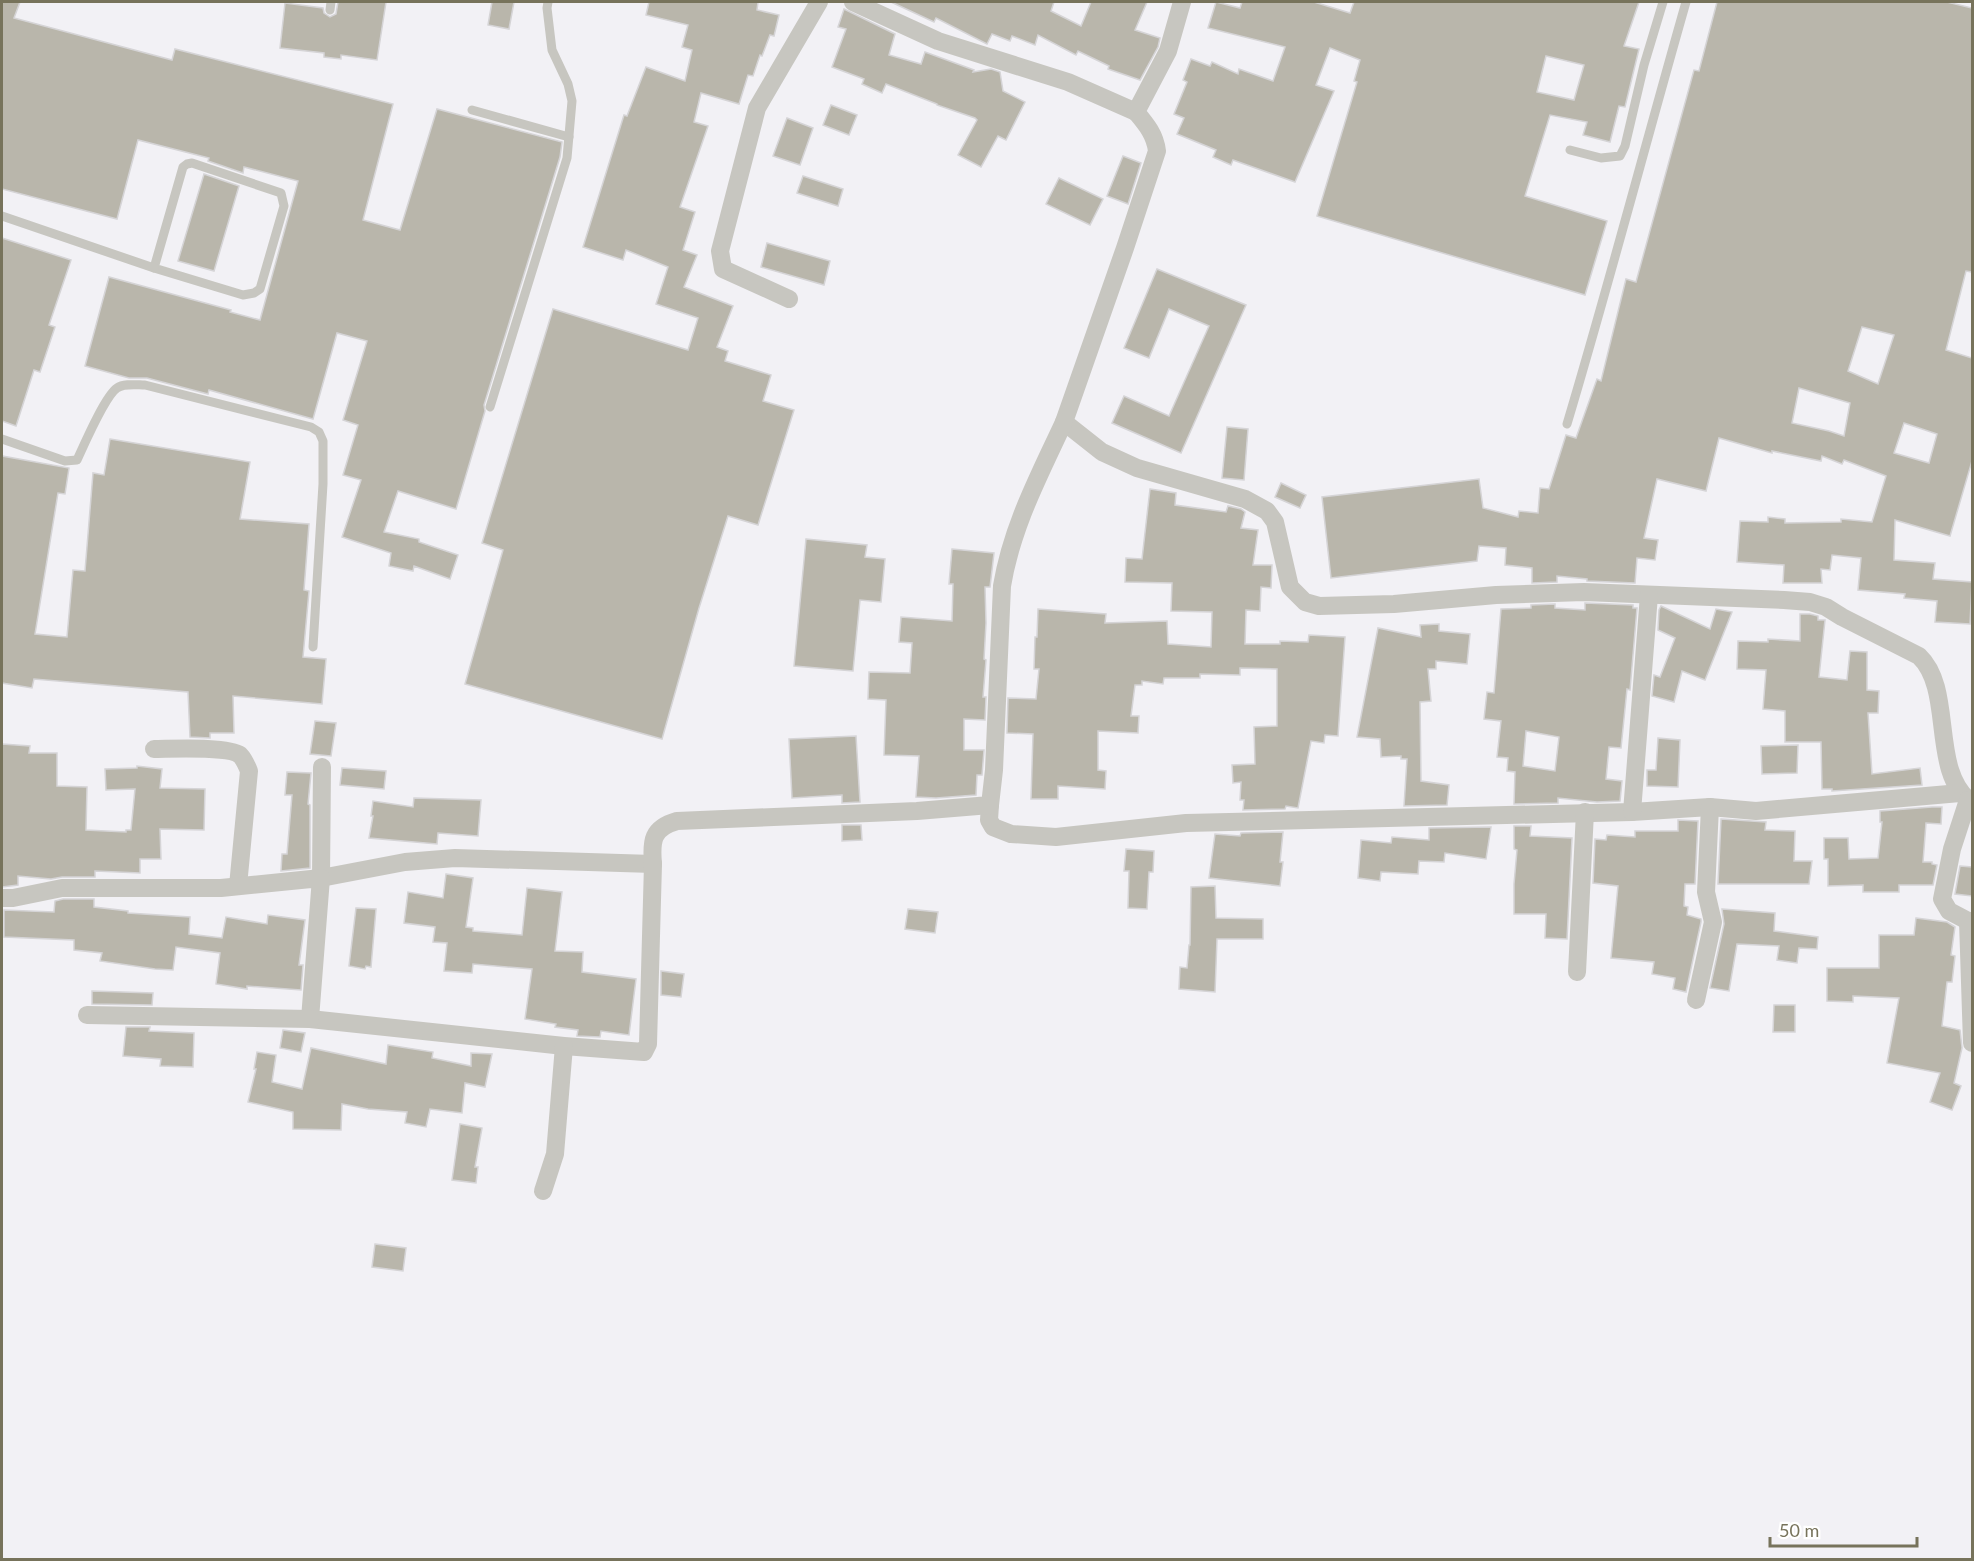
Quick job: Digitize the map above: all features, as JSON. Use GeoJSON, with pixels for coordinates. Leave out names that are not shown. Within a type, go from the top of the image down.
{"type":"FeatureCollection","features":[{"type":"Feature","properties":{"kind":"street"},"geometry":{"type":"LineString","coordinates":[[789,299],[723,269],[720,251],[757,108],[819,2]]}},
{"type":"Feature","properties":{"kind":"street"},"geometry":{"type":"LineString","coordinates":[[853,2],[938,41],[1068,82],[1136,112],[1148,126],[1155,140],[1157,151],[1064,422],[1018,520],[1006,563],[1002,586],[994,770],[989,820],[993,827],[1011,834],[1056,837],[1186,823],[1632,812],[1710,807],[1756,811],[1967,799]]}},
{"type":"Feature","properties":{"kind":"street"},"geometry":{"type":"LineString","coordinates":[[1136,112],[1168,51],[1182,2]]}},
{"type":"Feature","properties":{"kind":"street"},"geometry":{"type":"LineString","coordinates":[[1064,422],[1102,452],[1137,468],[1245,499],[1267,511],[1275,522],[1290,587],[1305,602],[1319,606],[1394,604],[1496,595],[1584,592],[1810,602],[1826,607],[1925,661],[1934,679],[1951,776],[1967,799]]}},
{"type":"Feature","properties":{"kind":"street"},"geometry":{"type":"LineString","coordinates":[[1632,812],[1649,595]]}},
{"type":"Feature","properties":{"kind":"street"},"geometry":{"type":"LineString","coordinates":[[154,749],[224,750],[239,754],[246,763],[249,771],[238,886]]}},
{"type":"Feature","properties":{"kind":"street"},"geometry":{"type":"LineString","coordinates":[[310,1019],[321,878],[322,767]]}},
{"type":"Feature","properties":{"kind":"street"},"geometry":{"type":"LineString","coordinates":[[1967,799],[1952,849],[1942,899],[1949,911],[1970,921],[1972,1043]]}},
{"type":"Feature","properties":{"kind":"street"},"geometry":{"type":"LineString","coordinates":[[87,1014],[310,1019],[640,1053],[646,1049],[648,1044],[652,846],[655,835],[663,825],[677,821],[917,811],[990,805]]}},
{"type":"Feature","properties":{"kind":"street"},"geometry":{"type":"LineString","coordinates":[[1696,1000],[1713,922],[1706,892],[1710,807]]}},
{"type":"Feature","properties":{"kind":"street"},"geometry":{"type":"LineString","coordinates":[[1577,972],[1585,812]]}},
{"type":"Feature","properties":{"kind":"street"},"geometry":{"type":"LineString","coordinates":[[2,898],[13,898],[62,888],[220,888],[321,878],[405,862],[455,858],[653,864]]}},
{"type":"Feature","properties":{"kind":"street"},"geometry":{"type":"LineString","coordinates":[[543,1191],[555,1154],[564,1046]]}},
{"type":"Feature","properties":{"kind":"lane"},"geometry":{"type":"LineString","coordinates":[[490,407],[567,158],[572,101],[568,84],[552,50],[548,2]]}},
{"type":"Feature","properties":{"kind":"lane"},"geometry":{"type":"LineString","coordinates":[[1570,150],[1601,158],[1620,156],[1625,146],[1662,2]]}},
{"type":"Feature","properties":{"kind":"lane"},"geometry":{"type":"LineString","coordinates":[[1567,424],[1603,306],[1637,173],[1686,2]]}},
{"type":"Feature","properties":{"kind":"lane"},"geometry":{"type":"LineString","coordinates":[[472,110],[569,137]]}},
{"type":"Feature","properties":{"kind":"lane"},"geometry":{"type":"LineString","coordinates":[[2,216],[154,268],[243,295],[255,293],[260,289],[284,206],[281,193],[192,163],[187,164],[183,167],[154,268]]}},
{"type":"Feature","properties":{"kind":"lane"},"geometry":{"type":"LineString","coordinates":[[2,439],[65,461],[77,460],[108,399],[117,388],[131,385],[156,388],[319,432],[322,441],[323,484],[313,647]]}},
{"type":"Feature","properties":{"kind":"building"},"geometry":{"type":"Polygon","coordinates":[[[2,2],[20,2],[14,18],[172,60],[175,49],[393,104],[363,220],[400,230],[437,109],[562,142],[560,157],[484,405],[485,411],[456,509],[398,491],[384,532],[419,539],[419,542],[458,555],[450,579],[414,566],[413,571],[389,566],[391,553],[342,537],[361,480],[343,475],[358,425],[343,420],[367,341],[337,333],[313,419],[209,390],[208,394],[147,378],[129,378],[85,366],[109,277],[260,320],[298,181],[244,167],[243,173],[208,161],[209,158],[138,140],[117,219],[2,189],[2,2]]]}},
{"type":"Feature","properties":{"kind":"building"},"geometry":{"type":"Polygon","coordinates":[[[338,2],[386,2],[377,60],[341,55],[341,59],[324,57],[324,53],[280,48],[285,3],[323,8],[324,13],[330,17],[336,14],[338,2]]]}},
{"type":"Feature","properties":{"kind":"building"},"geometry":{"type":"Polygon","coordinates":[[[492,2],[514,2],[509,29],[488,25],[492,2]]]}},
{"type":"Feature","properties":{"kind":"building"},"geometry":{"type":"Polygon","coordinates":[[[649,2],[758,2],[757,10],[779,15],[774,36],[770,35],[753,76],[748,75],[739,104],[701,93],[694,122],[708,126],[680,207],[695,212],[683,250],[697,255],[684,287],[733,306],[717,347],[728,351],[725,361],[771,375],[763,401],[794,410],[758,525],[728,516],[662,739],[465,684],[503,550],[482,543],[553,309],[688,350],[698,318],[656,304],[668,267],[626,250],[623,260],[583,247],[624,115],[627,116],[646,67],[685,81],[692,50],[682,47],[688,25],[646,15],[649,2]]]}},
{"type":"Feature","properties":{"kind":"building"},"geometry":{"type":"Polygon","coordinates":[[[891,2],[1054,2],[1051,11],[1081,26],[1091,2],[1147,2],[1135,30],[1160,38],[1158,47],[1140,80],[1108,69],[1109,66],[1078,51],[1076,55],[1038,35],[1035,45],[1012,36],[1010,41],[992,34],[987,44],[936,18],[934,22],[891,2]]]}},
{"type":"Feature","properties":{"kind":"building"},"geometry":{"type":"Polygon","coordinates":[[[1216,2],[1240,8],[1242,2],[1314,2],[1350,13],[1354,2],[1639,2],[1624,46],[1639,49],[1625,107],[1619,106],[1610,142],[1583,135],[1587,122],[1550,115],[1525,196],[1607,221],[1585,295],[1317,216],[1357,82],[1354,81],[1360,60],[1330,48],[1316,85],[1334,91],[1295,182],[1233,160],[1231,165],[1213,157],[1216,150],[1177,134],[1184,118],[1174,114],[1187,82],[1183,80],[1191,59],[1210,66],[1212,62],[1238,74],[1239,69],[1273,81],[1285,47],[1208,28],[1216,2]],[[1546,56],[1537,92],[1574,100],[1584,65],[1546,56]]]}},
{"type":"Feature","properties":{"kind":"building"},"geometry":{"type":"Polygon","coordinates":[[[1717,2],[1947,2],[1972,8],[1972,272],[1966,271],[1946,350],[1972,358],[1972,461],[1950,536],[1895,520],[1894,560],[1935,563],[1933,579],[1972,582],[1970,624],[1935,622],[1937,601],[1904,598],[1905,594],[1858,590],[1861,558],[1832,555],[1830,570],[1821,569],[1822,583],[1783,583],[1784,565],[1737,562],[1740,521],[1768,522],[1768,517],[1785,519],[1785,523],[1841,522],[1841,519],[1872,522],[1886,476],[1844,460],[1842,464],[1822,456],[1821,461],[1772,451],[1772,453],[1719,438],[1706,491],[1657,479],[1644,538],[1658,540],[1655,560],[1637,558],[1635,583],[1587,581],[1587,579],[1557,576],[1557,582],[1532,583],[1532,568],[1505,565],[1506,548],[1479,546],[1477,561],[1331,578],[1322,497],[1479,479],[1483,508],[1518,517],[1519,511],[1538,513],[1540,488],[1549,489],[1566,435],[1576,438],[1597,379],[1601,381],[1626,279],[1636,282],[1694,70],[1699,71],[1717,2]],[[1862,327],[1848,371],[1878,384],[1894,335],[1862,327]],[[1799,388],[1792,423],[1844,436],[1850,403],[1799,388]],[[1904,423],[1894,453],[1929,463],[1937,434],[1904,423]]]}},
{"type":"Feature","properties":{"kind":"building"},"geometry":{"type":"Polygon","coordinates":[[[844,9],[895,34],[889,55],[921,64],[925,52],[974,70],[973,72],[991,69],[1000,72],[1003,91],[1025,102],[1006,140],[998,136],[981,167],[958,155],[977,120],[975,118],[886,84],[882,93],[862,84],[864,79],[832,67],[846,29],[838,27],[844,9]]]}},
{"type":"Feature","properties":{"kind":"building"},"geometry":{"type":"Polygon","coordinates":[[[831,105],[857,115],[849,135],[823,125],[831,105]]]}},
{"type":"Feature","properties":{"kind":"building"},"geometry":{"type":"Polygon","coordinates":[[[787,118],[813,128],[800,165],[773,156],[787,118]]]}},
{"type":"Feature","properties":{"kind":"building"},"geometry":{"type":"Polygon","coordinates":[[[1123,156],[1141,163],[1128,204],[1107,196],[1123,156]]]}},
{"type":"Feature","properties":{"kind":"building"},"geometry":{"type":"Polygon","coordinates":[[[204,174],[239,186],[214,271],[178,261],[204,174]]]}},
{"type":"Feature","properties":{"kind":"building"},"geometry":{"type":"Polygon","coordinates":[[[803,176],[843,189],[838,206],[797,193],[803,176]]]}},
{"type":"Feature","properties":{"kind":"building"},"geometry":{"type":"Polygon","coordinates":[[[1059,178],[1103,199],[1090,225],[1046,204],[1059,178]]]}},
{"type":"Feature","properties":{"kind":"building"},"geometry":{"type":"Polygon","coordinates":[[[2,238],[71,260],[49,325],[55,327],[40,372],[34,370],[16,426],[2,421],[2,238]]]}},
{"type":"Feature","properties":{"kind":"building"},"geometry":{"type":"Polygon","coordinates":[[[767,243],[830,261],[824,285],[761,267],[767,243]]]}},
{"type":"Feature","properties":{"kind":"building"},"geometry":{"type":"Polygon","coordinates":[[[1157,269],[1246,305],[1181,453],[1112,423],[1124,396],[1169,416],[1209,326],[1169,309],[1149,358],[1124,348],[1157,269]]]}},
{"type":"Feature","properties":{"kind":"building"},"geometry":{"type":"Polygon","coordinates":[[[1227,427],[1248,429],[1244,480],[1222,478],[1227,427]]]}},
{"type":"Feature","properties":{"kind":"building"},"geometry":{"type":"Polygon","coordinates":[[[110,439],[250,462],[240,519],[309,524],[304,590],[309,591],[303,657],[326,659],[322,704],[233,696],[234,733],[210,733],[210,738],[190,737],[188,692],[34,679],[32,688],[2,683],[2,456],[69,468],[65,494],[58,493],[35,634],[67,637],[73,570],[85,571],[93,473],[104,475],[110,439]]]}},
{"type":"Feature","properties":{"kind":"building"},"geometry":{"type":"Polygon","coordinates":[[[1281,483],[1306,495],[1300,508],[1275,497],[1281,483]]]}},
{"type":"Feature","properties":{"kind":"building"},"geometry":{"type":"Polygon","coordinates":[[[1150,489],[1176,493],[1175,505],[1226,512],[1228,506],[1241,509],[1245,512],[1241,528],[1258,530],[1253,565],[1272,565],[1271,588],[1261,587],[1260,611],[1246,610],[1245,644],[1280,644],[1280,641],[1308,642],[1309,635],[1345,637],[1338,736],[1325,735],[1324,743],[1311,741],[1298,808],[1286,806],[1285,809],[1243,810],[1244,800],[1240,800],[1241,782],[1233,783],[1232,765],[1255,764],[1254,727],[1277,726],[1277,669],[1240,668],[1240,675],[1200,674],[1200,678],[1164,678],[1163,684],[1142,681],[1142,685],[1135,685],[1131,716],[1139,716],[1138,733],[1098,731],[1098,770],[1106,771],[1105,789],[1058,786],[1058,799],[1031,799],[1033,734],[1007,733],[1008,698],[1036,699],[1039,669],[1034,669],[1038,609],[1106,614],[1105,623],[1167,621],[1168,644],[1211,647],[1212,612],[1171,611],[1172,583],[1125,582],[1126,558],[1142,559],[1150,489]]]}},
{"type":"Feature","properties":{"kind":"building"},"geometry":{"type":"Polygon","coordinates":[[[806,539],[867,545],[865,557],[885,559],[881,602],[860,600],[853,671],[794,666],[806,539]]]}},
{"type":"Feature","properties":{"kind":"building"},"geometry":{"type":"Polygon","coordinates":[[[952,549],[994,553],[990,587],[985,587],[984,659],[986,660],[983,697],[986,697],[985,720],[964,719],[964,750],[984,750],[982,775],[977,775],[976,795],[916,797],[919,756],[884,755],[886,700],[868,699],[869,672],[910,673],[912,643],[899,642],[901,617],[952,621],[953,584],[949,584],[952,549]]]}},
{"type":"Feature","properties":{"kind":"building"},"geometry":{"type":"Polygon","coordinates":[[[1585,603],[1633,605],[1633,608],[1637,608],[1630,690],[1627,689],[1621,748],[1609,747],[1606,779],[1622,781],[1620,801],[1597,802],[1558,798],[1558,803],[1514,804],[1515,772],[1507,771],[1508,758],[1497,757],[1501,721],[1484,719],[1487,692],[1494,693],[1501,609],[1555,604],[1555,608],[1585,610],[1585,603]],[[1526,731],[1523,766],[1555,771],[1559,737],[1526,731]]]}},
{"type":"Feature","properties":{"kind":"building"},"geometry":{"type":"Polygon","coordinates":[[[1661,606],[1710,629],[1716,609],[1732,612],[1705,680],[1682,671],[1674,702],[1652,696],[1654,675],[1660,677],[1675,638],[1658,630],[1661,606]]]}},
{"type":"Feature","properties":{"kind":"building"},"geometry":{"type":"Polygon","coordinates":[[[1800,614],[1810,614],[1818,616],[1818,620],[1825,620],[1819,677],[1847,680],[1850,651],[1867,652],[1867,690],[1879,691],[1878,713],[1868,713],[1872,774],[1920,768],[1922,785],[1832,791],[1832,789],[1822,789],[1821,742],[1785,742],[1785,711],[1763,709],[1766,670],[1737,669],[1738,641],[1768,642],[1768,639],[1800,641],[1800,614]]]}},
{"type":"Feature","properties":{"kind":"building"},"geometry":{"type":"Polygon","coordinates":[[[1439,624],[1439,631],[1470,634],[1467,664],[1436,661],[1436,669],[1428,669],[1431,701],[1420,702],[1421,781],[1449,785],[1447,805],[1404,806],[1407,759],[1401,759],[1401,756],[1381,757],[1380,739],[1357,737],[1378,628],[1421,637],[1420,625],[1439,624]]]}},
{"type":"Feature","properties":{"kind":"building"},"geometry":{"type":"Polygon","coordinates":[[[315,721],[336,723],[331,756],[310,754],[315,721]]]}},
{"type":"Feature","properties":{"kind":"building"},"geometry":{"type":"Polygon","coordinates":[[[856,736],[860,802],[842,803],[842,795],[792,798],[789,739],[856,736]]]}},
{"type":"Feature","properties":{"kind":"building"},"geometry":{"type":"Polygon","coordinates":[[[1658,738],[1680,740],[1678,787],[1647,786],[1647,770],[1656,770],[1658,738]]]}},
{"type":"Feature","properties":{"kind":"building"},"geometry":{"type":"Polygon","coordinates":[[[2,744],[30,746],[29,753],[57,753],[57,786],[87,787],[86,830],[126,832],[126,830],[131,830],[135,789],[106,790],[105,769],[137,768],[137,766],[162,769],[160,788],[205,789],[204,830],[160,829],[161,859],[140,859],[140,873],[95,871],[95,877],[51,879],[18,876],[18,885],[2,887],[2,744]]]}},
{"type":"Feature","properties":{"kind":"building"},"geometry":{"type":"Polygon","coordinates":[[[1798,745],[1797,773],[1762,774],[1761,746],[1798,745]]]}},
{"type":"Feature","properties":{"kind":"building"},"geometry":{"type":"Polygon","coordinates":[[[342,768],[386,771],[384,789],[340,785],[342,768]]]}},
{"type":"Feature","properties":{"kind":"building"},"geometry":{"type":"Polygon","coordinates":[[[287,772],[311,773],[308,804],[310,805],[310,868],[281,871],[282,854],[287,854],[292,795],[285,795],[287,772]]]}},
{"type":"Feature","properties":{"kind":"building"},"geometry":{"type":"Polygon","coordinates":[[[414,798],[481,800],[478,836],[438,833],[437,844],[369,838],[373,801],[413,807],[414,798]]]}},
{"type":"Feature","properties":{"kind":"building"},"geometry":{"type":"Polygon","coordinates":[[[1942,807],[1941,824],[1926,823],[1923,862],[1932,862],[1937,865],[1933,885],[1899,885],[1899,892],[1863,892],[1863,885],[1828,886],[1828,859],[1824,859],[1824,838],[1848,838],[1849,859],[1878,858],[1882,822],[1880,822],[1880,811],[1942,807]]]}},
{"type":"Feature","properties":{"kind":"building"},"geometry":{"type":"Polygon","coordinates":[[[1721,819],[1766,822],[1765,830],[1795,831],[1794,861],[1812,861],[1809,884],[1718,884],[1721,819]]]}},
{"type":"Feature","properties":{"kind":"building"},"geometry":{"type":"Polygon","coordinates":[[[1678,820],[1698,821],[1695,884],[1685,884],[1684,906],[1688,907],[1687,915],[1701,919],[1701,922],[1686,992],[1673,989],[1675,978],[1652,974],[1654,962],[1611,958],[1618,886],[1593,883],[1595,839],[1606,840],[1607,835],[1635,837],[1635,831],[1678,831],[1678,820]]]}},
{"type":"Feature","properties":{"kind":"building"},"geometry":{"type":"Polygon","coordinates":[[[842,825],[861,825],[862,840],[842,841],[842,825]]]}},
{"type":"Feature","properties":{"kind":"building"},"geometry":{"type":"Polygon","coordinates":[[[1514,826],[1531,826],[1530,836],[1572,838],[1567,939],[1545,938],[1546,914],[1514,914],[1517,850],[1514,849],[1514,826]]]}},
{"type":"Feature","properties":{"kind":"building"},"geometry":{"type":"Polygon","coordinates":[[[1491,827],[1486,859],[1445,853],[1444,862],[1419,861],[1418,874],[1381,872],[1380,881],[1358,878],[1361,840],[1391,843],[1392,837],[1429,840],[1429,828],[1491,827]]]}},
{"type":"Feature","properties":{"kind":"building"},"geometry":{"type":"Polygon","coordinates":[[[1283,832],[1280,886],[1209,878],[1215,834],[1240,836],[1241,833],[1283,832]]]}},
{"type":"Feature","properties":{"kind":"building"},"geometry":{"type":"Polygon","coordinates":[[[1126,849],[1154,851],[1153,872],[1149,872],[1147,909],[1128,908],[1129,871],[1124,871],[1126,849]]]}},
{"type":"Feature","properties":{"kind":"building"},"geometry":{"type":"Polygon","coordinates":[[[1960,866],[1972,867],[1972,896],[1955,894],[1960,866]]]}},
{"type":"Feature","properties":{"kind":"building"},"geometry":{"type":"Polygon","coordinates":[[[446,874],[473,878],[466,927],[473,928],[473,931],[522,935],[527,888],[562,892],[555,951],[583,952],[582,972],[636,979],[629,1035],[601,1031],[600,1037],[577,1036],[578,1030],[525,1019],[532,969],[473,964],[472,973],[444,971],[447,943],[433,942],[435,927],[404,923],[408,892],[443,898],[446,874]]]}},
{"type":"Feature","properties":{"kind":"building"},"geometry":{"type":"Polygon","coordinates":[[[1215,886],[1216,918],[1263,919],[1263,939],[1217,939],[1215,992],[1179,989],[1180,967],[1187,968],[1190,945],[1191,887],[1215,886]]]}},
{"type":"Feature","properties":{"kind":"building"},"geometry":{"type":"Polygon","coordinates":[[[94,899],[94,907],[128,911],[128,913],[190,917],[189,934],[222,938],[226,917],[267,924],[268,915],[305,920],[299,965],[303,965],[301,990],[247,986],[247,989],[216,984],[220,953],[176,947],[173,970],[155,969],[100,961],[102,953],[74,950],[74,940],[4,937],[4,910],[54,912],[55,901],[94,899]]]}},
{"type":"Feature","properties":{"kind":"building"},"geometry":{"type":"Polygon","coordinates":[[[356,908],[376,909],[371,967],[366,966],[365,969],[349,966],[356,908]]]}},
{"type":"Feature","properties":{"kind":"building"},"geometry":{"type":"Polygon","coordinates":[[[908,909],[938,912],[935,933],[905,929],[908,909]]]}},
{"type":"Feature","properties":{"kind":"building"},"geometry":{"type":"Polygon","coordinates":[[[1722,909],[1775,913],[1774,931],[1818,937],[1817,949],[1799,948],[1797,963],[1777,960],[1779,946],[1737,944],[1729,991],[1710,988],[1724,924],[1722,909]]]}},
{"type":"Feature","properties":{"kind":"building"},"geometry":{"type":"Polygon","coordinates":[[[1916,918],[1947,922],[1955,927],[1951,955],[1955,956],[1952,982],[1947,982],[1942,1026],[1960,1030],[1962,1048],[1954,1083],[1961,1086],[1952,1110],[1930,1102],[1940,1073],[1887,1063],[1899,998],[1853,996],[1853,1002],[1827,1001],[1827,968],[1879,968],[1879,935],[1914,935],[1916,918]]]}},
{"type":"Feature","properties":{"kind":"building"},"geometry":{"type":"Polygon","coordinates":[[[661,971],[684,974],[681,997],[661,995],[661,971]]]}},
{"type":"Feature","properties":{"kind":"building"},"geometry":{"type":"Polygon","coordinates":[[[92,991],[153,993],[152,1005],[92,1004],[92,991]]]}},
{"type":"Feature","properties":{"kind":"building"},"geometry":{"type":"Polygon","coordinates":[[[1774,1005],[1795,1005],[1795,1032],[1773,1032],[1774,1005]]]}},
{"type":"Feature","properties":{"kind":"building"},"geometry":{"type":"Polygon","coordinates":[[[126,1027],[150,1027],[149,1031],[194,1033],[193,1067],[160,1066],[161,1059],[123,1056],[126,1027]]]}},
{"type":"Feature","properties":{"kind":"building"},"geometry":{"type":"Polygon","coordinates":[[[283,1030],[305,1033],[301,1052],[280,1048],[283,1030]]]}},
{"type":"Feature","properties":{"kind":"building"},"geometry":{"type":"Polygon","coordinates":[[[388,1045],[433,1052],[432,1058],[471,1066],[471,1053],[492,1054],[485,1087],[465,1083],[462,1113],[430,1109],[426,1127],[405,1123],[407,1112],[342,1104],[341,1130],[293,1129],[293,1112],[248,1102],[256,1069],[254,1069],[257,1052],[276,1055],[272,1082],[302,1089],[311,1048],[386,1064],[388,1045]]]}},
{"type":"Feature","properties":{"kind":"building"},"geometry":{"type":"Polygon","coordinates":[[[460,1124],[482,1128],[475,1167],[478,1167],[476,1183],[452,1180],[460,1124]]]}},
{"type":"Feature","properties":{"kind":"building"},"geometry":{"type":"Polygon","coordinates":[[[375,1244],[406,1248],[403,1271],[372,1267],[375,1244]]]}}]}
